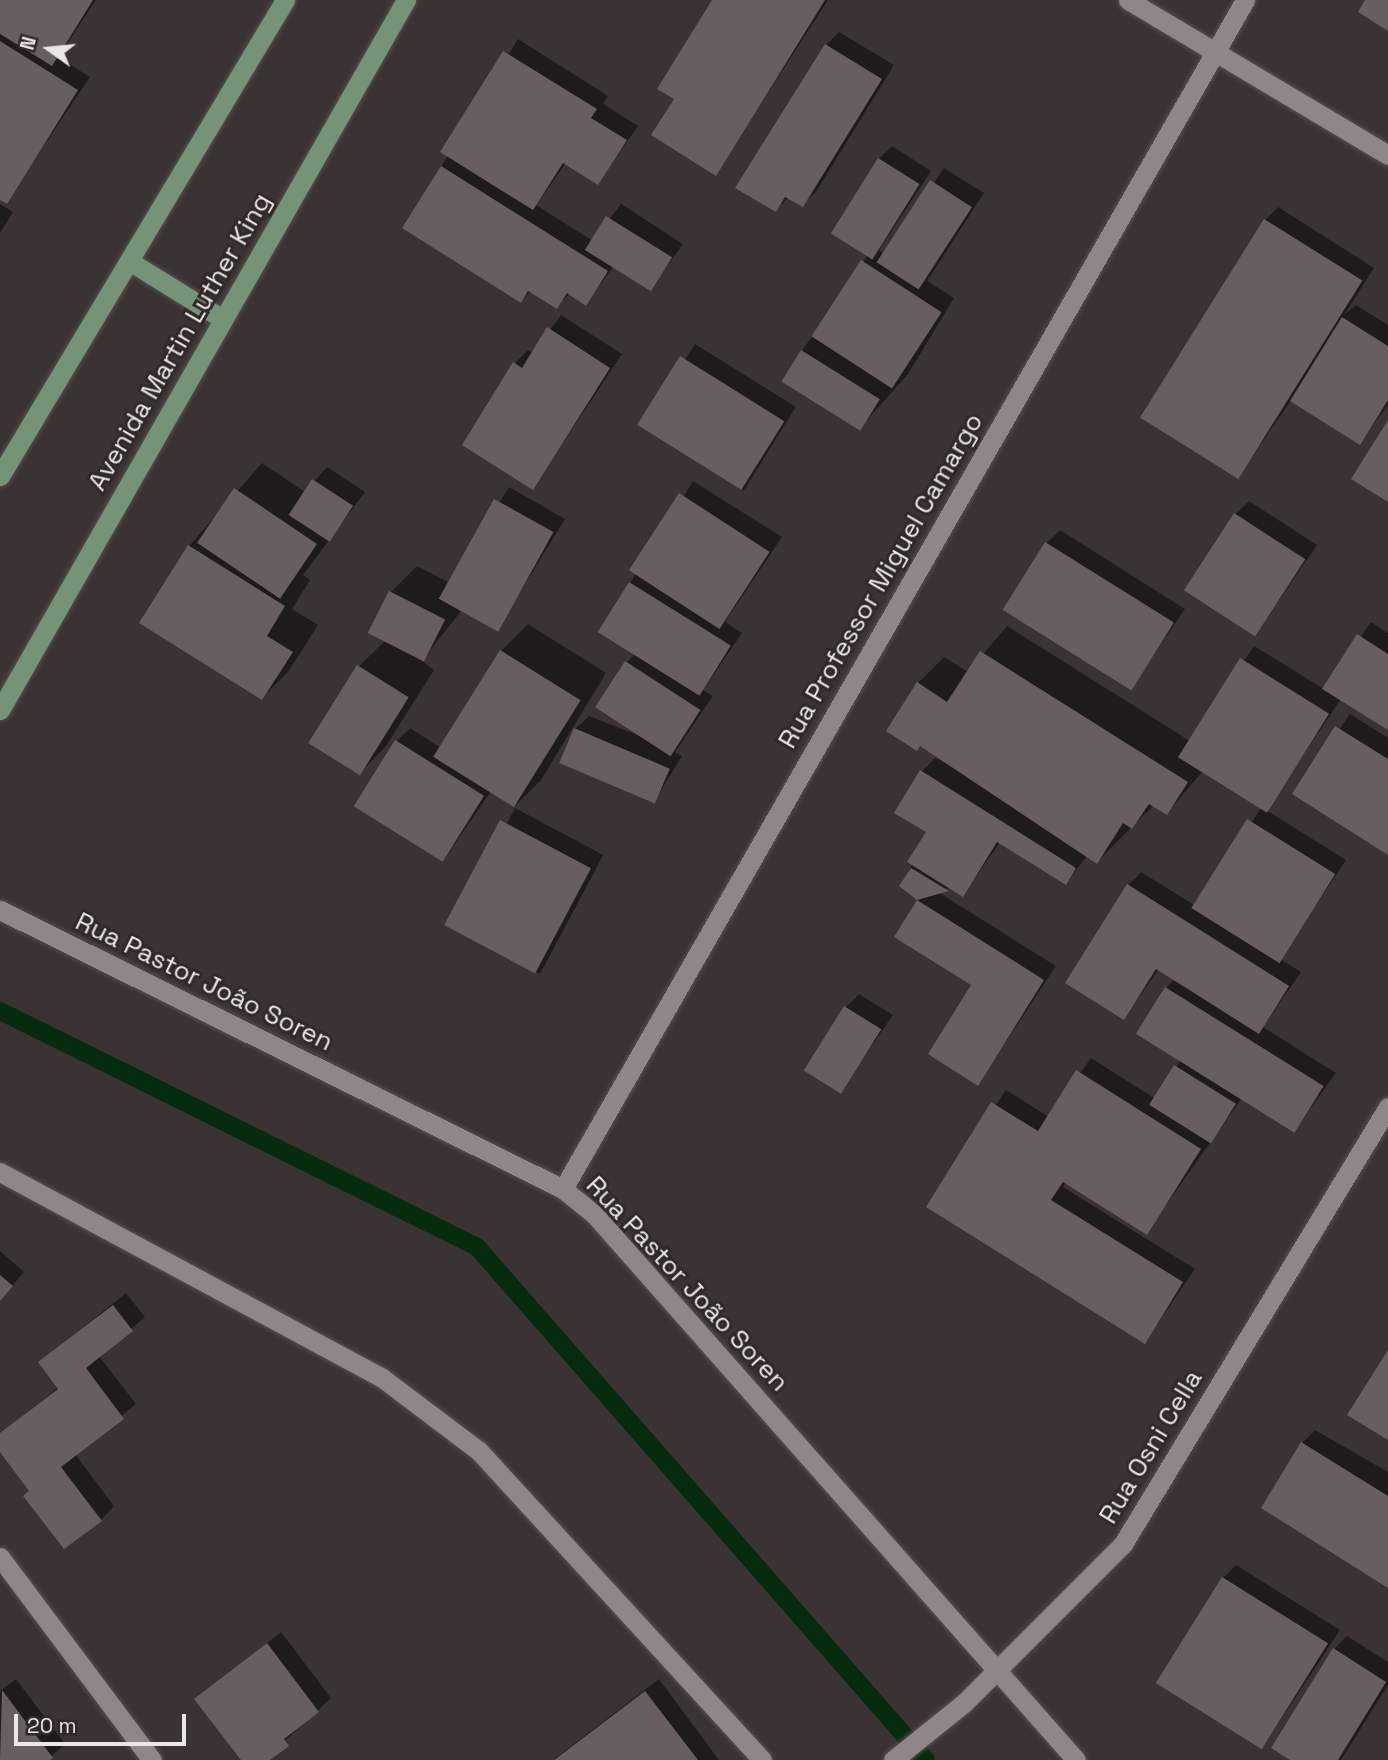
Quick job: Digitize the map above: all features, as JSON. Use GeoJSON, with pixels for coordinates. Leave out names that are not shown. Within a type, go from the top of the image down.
{"type":"FeatureCollection","features":[{"type":"Feature","properties":{"kind":"main road"},"geometry":{"type":"LineString","coordinates":[[0,476],[285,0]]}},
{"type":"Feature","properties":{"kind":"main road","name":"Avenida Martin Luther King"},"geometry":{"type":"LineString","coordinates":[[0,709],[405,0]]}},
{"type":"Feature","properties":{"kind":"main road"},"geometry":{"type":"LineString","coordinates":[[129,261],[223,319]]}},
{"type":"Feature","properties":{"kind":"street"},"geometry":{"type":"LineString","coordinates":[[1128,0],[1216,49],[1388,155]]}},
{"type":"Feature","properties":{"kind":"street","name":"Rua Professor Miguel Camargo"},"geometry":{"type":"LineString","coordinates":[[563,1189],[1245,0]]}},
{"type":"Feature","properties":{"kind":"street","name":"Rua Pastor João Soren"},"geometry":{"type":"LineString","coordinates":[[0,910],[563,1189],[594,1214],[998,1668],[1076,1760]]}},
{"type":"Feature","properties":{"kind":"street","name":"Rua Osni Cella"},"geometry":{"type":"LineString","coordinates":[[892,1760],[964,1703],[1124,1545],[1388,1107]]}},
{"type":"Feature","properties":{"kind":"street"},"geometry":{"type":"LineString","coordinates":[[0,1171],[381,1377],[479,1451],[762,1760]]}},
{"type":"Feature","properties":{"kind":"street"},"geometry":{"type":"LineString","coordinates":[[0,1557],[152,1760]]}},
{"type":"Feature","properties":{"kind":"building"},"geometry":{"type":"Polygon","coordinates":[[[0,0],[93,0],[52,66],[0,34],[0,0]]]}},
{"type":"Feature","properties":{"kind":"building"},"geometry":{"type":"Polygon","coordinates":[[[712,0],[825,0],[716,176],[651,135],[674,99],[657,89],[712,0]]]}},
{"type":"Feature","properties":{"kind":"building"},"geometry":{"type":"Polygon","coordinates":[[[1365,0],[1388,0],[1388,31],[1358,12],[1365,0]]]}},
{"type":"Feature","properties":{"kind":"building"},"geometry":{"type":"Polygon","coordinates":[[[0,41],[78,90],[7,204],[0,200],[0,41]]]}},
{"type":"Feature","properties":{"kind":"building"},"geometry":{"type":"Polygon","coordinates":[[[825,44],[882,79],[803,207],[785,197],[776,212],[735,188],[825,44]]]}},
{"type":"Feature","properties":{"kind":"building"},"geometry":{"type":"Polygon","coordinates":[[[503,51],[597,109],[591,118],[627,140],[598,185],[563,163],[533,210],[440,152],[503,51]]]}},
{"type":"Feature","properties":{"kind":"building"},"geometry":{"type":"Polygon","coordinates":[[[878,158],[920,184],[872,259],[831,233],[878,158]]]}},
{"type":"Feature","properties":{"kind":"building"},"geometry":{"type":"Polygon","coordinates":[[[441,166],[608,271],[586,306],[567,293],[557,309],[528,291],[521,303],[402,228],[441,166]]]}},
{"type":"Feature","properties":{"kind":"building"},"geometry":{"type":"Polygon","coordinates":[[[930,180],[972,207],[919,289],[877,262],[930,180]]]}},
{"type":"Feature","properties":{"kind":"building"},"geometry":{"type":"Polygon","coordinates":[[[606,216],[672,257],[651,291],[585,250],[606,216]]]}},
{"type":"Feature","properties":{"kind":"building"},"geometry":{"type":"Polygon","coordinates":[[[1264,219],[1362,280],[1238,479],[1140,417],[1264,219]]]}},
{"type":"Feature","properties":{"kind":"building"},"geometry":{"type":"Polygon","coordinates":[[[861,260],[942,312],[892,389],[811,336],[861,260]]]}},
{"type":"Feature","properties":{"kind":"building"},"geometry":{"type":"Polygon","coordinates":[[[1342,317],[1388,346],[1388,400],[1360,445],[1290,401],[1342,317]]]}},
{"type":"Feature","properties":{"kind":"building"},"geometry":{"type":"Polygon","coordinates":[[[547,327],[610,368],[533,490],[462,445],[513,362],[522,368],[547,327]]]}},
{"type":"Feature","properties":{"kind":"building"},"geometry":{"type":"Polygon","coordinates":[[[801,350],[880,399],[860,431],[781,381],[801,350]]]}},
{"type":"Feature","properties":{"kind":"building"},"geometry":{"type":"Polygon","coordinates":[[[680,356],[784,421],[741,490],[637,425],[680,356]]]}},
{"type":"Feature","properties":{"kind":"building"},"geometry":{"type":"Polygon","coordinates":[[[1388,420],[1388,502],[1351,479],[1388,420]]]}},
{"type":"Feature","properties":{"kind":"building"},"geometry":{"type":"Polygon","coordinates":[[[312,479],[353,506],[330,542],[289,515],[312,479]]]}},
{"type":"Feature","properties":{"kind":"building"},"geometry":{"type":"Polygon","coordinates":[[[234,488],[317,544],[280,599],[197,543],[234,488]]]}},
{"type":"Feature","properties":{"kind":"building"},"geometry":{"type":"Polygon","coordinates":[[[679,493],[770,552],[719,629],[629,570],[679,493]]]}},
{"type":"Feature","properties":{"kind":"building"},"geometry":{"type":"Polygon","coordinates":[[[494,499],[553,532],[498,632],[439,599],[494,499]]]}},
{"type":"Feature","properties":{"kind":"building"},"geometry":{"type":"Polygon","coordinates":[[[1234,513],[1305,559],[1255,636],[1184,590],[1234,513]]]}},
{"type":"Feature","properties":{"kind":"building"},"geometry":{"type":"Polygon","coordinates":[[[1045,542],[1174,623],[1132,690],[1003,610],[1045,542]]]}},
{"type":"Feature","properties":{"kind":"building"},"geometry":{"type":"Polygon","coordinates":[[[188,545],[285,606],[267,636],[293,652],[262,700],[139,623],[188,545]]]}},
{"type":"Feature","properties":{"kind":"building"},"geometry":{"type":"Polygon","coordinates":[[[629,582],[731,646],[700,696],[598,632],[629,582]]]}},
{"type":"Feature","properties":{"kind":"building"},"geometry":{"type":"Polygon","coordinates":[[[389,591],[445,620],[424,661],[368,633],[389,591]]]}},
{"type":"Feature","properties":{"kind":"building"},"geometry":{"type":"Polygon","coordinates":[[[1357,634],[1388,654],[1388,730],[1322,689],[1357,634]]]}},
{"type":"Feature","properties":{"kind":"building"},"geometry":{"type":"Polygon","coordinates":[[[500,650],[581,700],[514,807],[433,757],[500,650]]]}},
{"type":"Feature","properties":{"kind":"building"},"geometry":{"type":"Polygon","coordinates":[[[980,651],[1188,782],[1167,815],[1149,804],[1132,829],[1123,823],[1097,864],[920,746],[917,751],[886,731],[917,682],[947,702],[980,651]]]}},
{"type":"Feature","properties":{"kind":"building"},"geometry":{"type":"Polygon","coordinates":[[[1240,658],[1329,714],[1267,813],[1178,757],[1240,658]]]}},
{"type":"Feature","properties":{"kind":"building"},"geometry":{"type":"Polygon","coordinates":[[[625,661],[700,710],[671,756],[595,707],[625,661]]]}},
{"type":"Feature","properties":{"kind":"building"},"geometry":{"type":"Polygon","coordinates":[[[357,665],[409,697],[360,775],[308,743],[357,665]]]}},
{"type":"Feature","properties":{"kind":"building"},"geometry":{"type":"Polygon","coordinates":[[[1335,726],[1388,759],[1388,855],[1292,794],[1335,726]]]}},
{"type":"Feature","properties":{"kind":"building"},"geometry":{"type":"Polygon","coordinates":[[[574,728],[670,769],[655,804],[559,763],[574,728]]]}},
{"type":"Feature","properties":{"kind":"building"},"geometry":{"type":"Polygon","coordinates":[[[395,740],[484,796],[443,862],[354,806],[395,740]]]}},
{"type":"Feature","properties":{"kind":"building"},"geometry":{"type":"Polygon","coordinates":[[[920,770],[1076,868],[1066,885],[997,842],[963,897],[907,862],[926,832],[894,813],[920,770]]]}},
{"type":"Feature","properties":{"kind":"building"},"geometry":{"type":"Polygon","coordinates":[[[1247,819],[1335,874],[1280,963],[1191,908],[1247,819]]]}},
{"type":"Feature","properties":{"kind":"building"},"geometry":{"type":"Polygon","coordinates":[[[500,820],[591,868],[535,973],[444,925],[500,820]]]}},
{"type":"Feature","properties":{"kind":"building"},"geometry":{"type":"Polygon","coordinates":[[[911,868],[949,891],[917,900],[899,886],[911,868]]]}},
{"type":"Feature","properties":{"kind":"building"},"geometry":{"type":"Polygon","coordinates":[[[1127,884],[1289,986],[1259,1034],[1156,969],[1124,1020],[1065,983],[1127,884]]]}},
{"type":"Feature","properties":{"kind":"building"},"geometry":{"type":"Polygon","coordinates":[[[917,900],[1044,980],[978,1086],[928,1054],[971,985],[894,937],[917,900]]]}},
{"type":"Feature","properties":{"kind":"building"},"geometry":{"type":"Polygon","coordinates":[[[1165,987],[1324,1086],[1294,1133],[1136,1034],[1165,987]]]}},
{"type":"Feature","properties":{"kind":"building"},"geometry":{"type":"Polygon","coordinates":[[[844,1006],[881,1029],[841,1094],[804,1070],[844,1006]]]}},
{"type":"Feature","properties":{"kind":"building"},"geometry":{"type":"Polygon","coordinates":[[[1174,1065],[1236,1104],[1211,1144],[1149,1105],[1174,1065]]]}},
{"type":"Feature","properties":{"kind":"building"},"geometry":{"type":"Polygon","coordinates":[[[1076,1070],[1201,1149],[1147,1235],[1063,1182],[1051,1200],[1183,1282],[1145,1344],[926,1207],[991,1102],[1038,1131],[1076,1070]]]}},
{"type":"Feature","properties":{"kind":"building"},"geometry":{"type":"Polygon","coordinates":[[[0,1275],[13,1286],[0,1301],[0,1275]]]}},
{"type":"Feature","properties":{"kind":"building"},"geometry":{"type":"Polygon","coordinates":[[[113,1305],[133,1331],[86,1368],[124,1419],[61,1467],[102,1521],[64,1549],[23,1496],[29,1491],[0,1452],[0,1433],[58,1389],[38,1362],[113,1305]]]}},
{"type":"Feature","properties":{"kind":"building"},"geometry":{"type":"Polygon","coordinates":[[[1388,1350],[1388,1440],[1347,1415],[1388,1350]]]}},
{"type":"Feature","properties":{"kind":"building"},"geometry":{"type":"Polygon","coordinates":[[[1301,1442],[1388,1496],[1388,1588],[1261,1508],[1301,1442]]]}},
{"type":"Feature","properties":{"kind":"building"},"geometry":{"type":"Polygon","coordinates":[[[1222,1577],[1328,1643],[1262,1749],[1156,1683],[1222,1577]]]}},
{"type":"Feature","properties":{"kind":"building"},"geometry":{"type":"Polygon","coordinates":[[[267,1643],[319,1712],[284,1739],[289,1746],[270,1760],[241,1760],[194,1699],[267,1643]]]}},
{"type":"Feature","properties":{"kind":"building"},"geometry":{"type":"Polygon","coordinates":[[[1333,1648],[1386,1682],[1338,1760],[1290,1760],[1271,1748],[1333,1648]]]}},
{"type":"Feature","properties":{"kind":"building"},"geometry":{"type":"Polygon","coordinates":[[[2,1690],[53,1758],[0,1760],[2,1690]]]}},
{"type":"Feature","properties":{"kind":"building"},"geometry":{"type":"Polygon","coordinates":[[[645,1691],[698,1760],[554,1760],[566,1751],[645,1691]]]}},
{"type":"Feature","properties":{"kind":"waterway"},"geometry":{"type":"LineString","coordinates":[[0,1011],[477,1247],[926,1760]]}}]}
